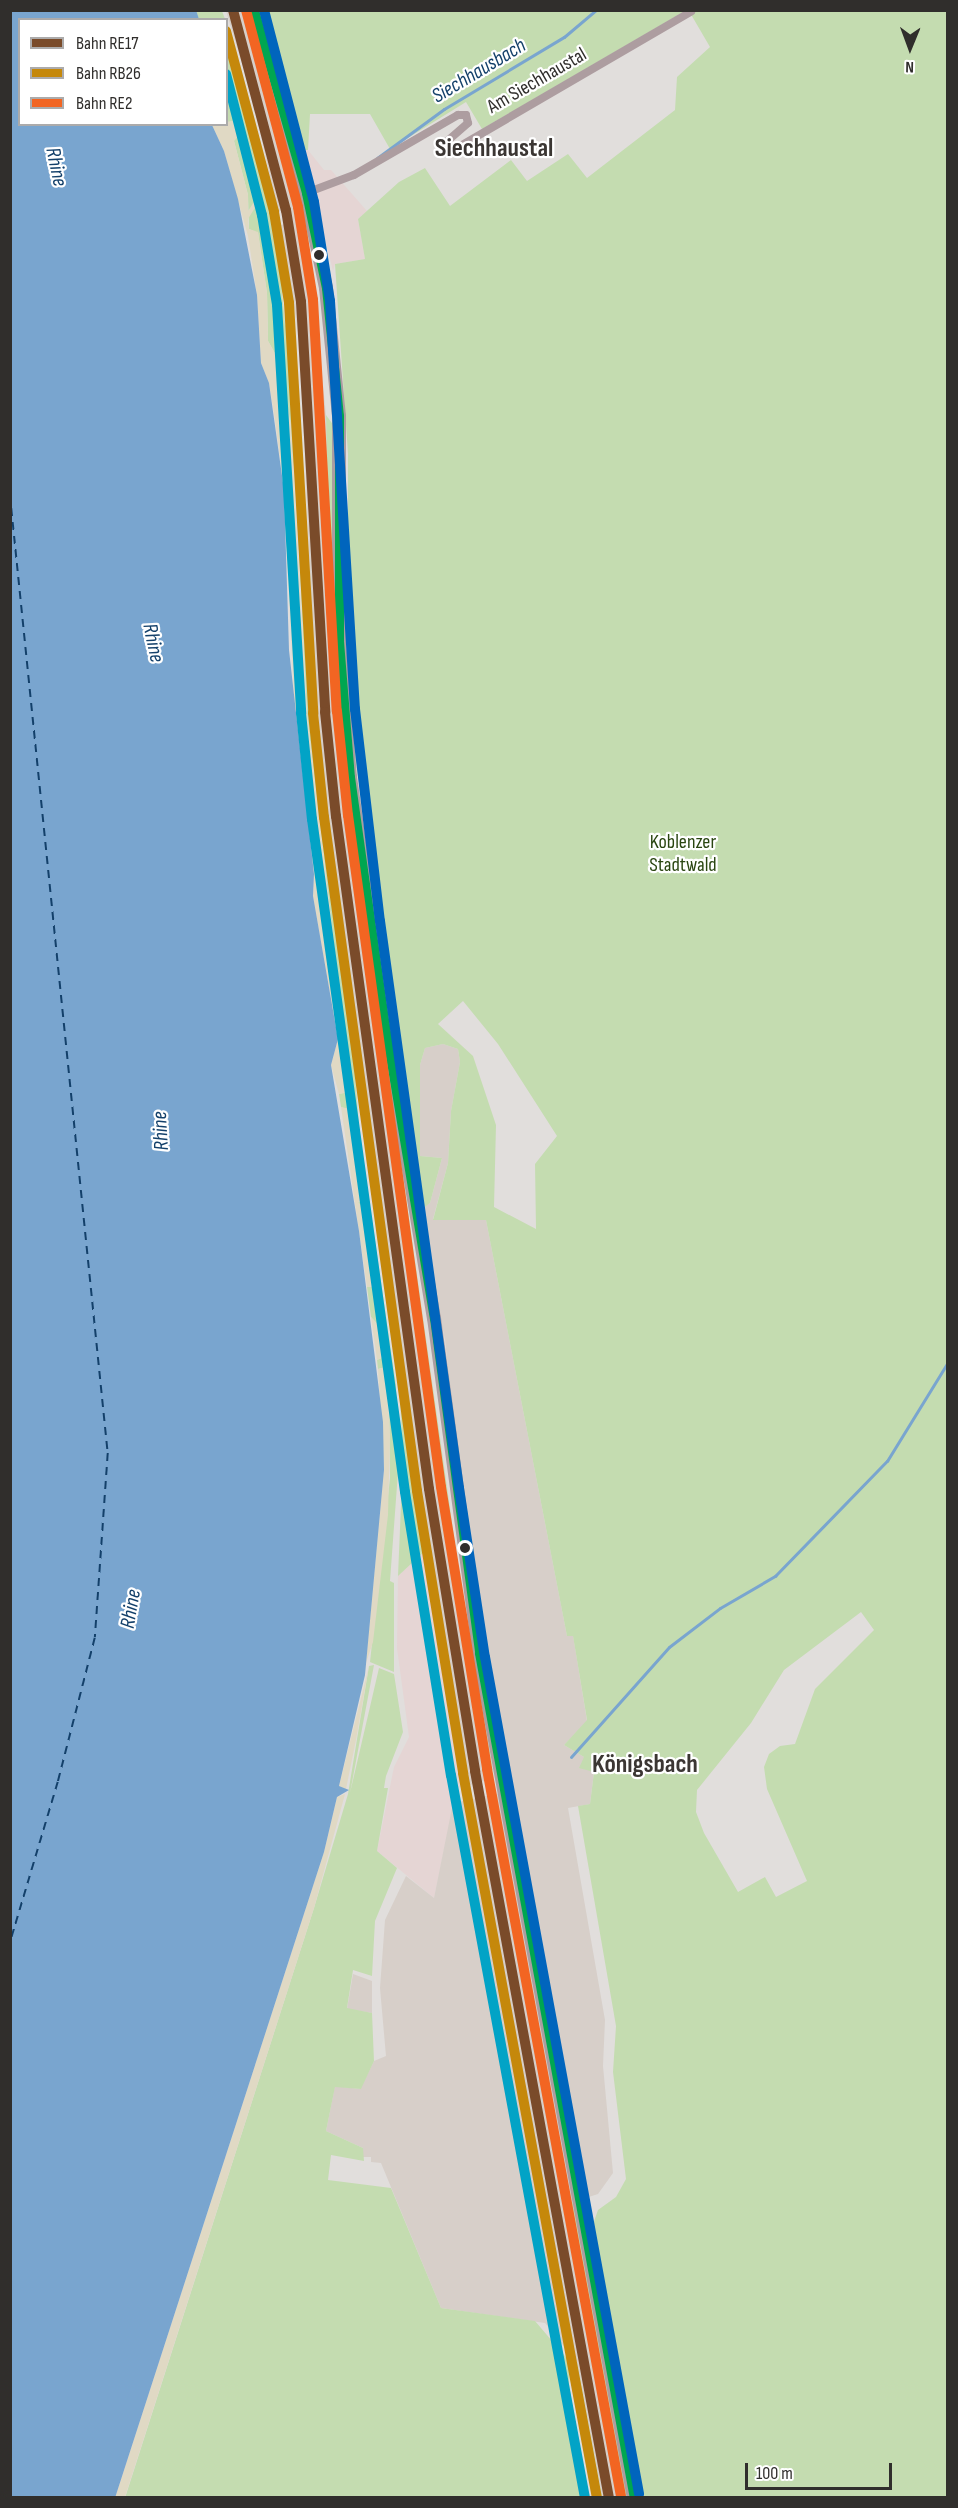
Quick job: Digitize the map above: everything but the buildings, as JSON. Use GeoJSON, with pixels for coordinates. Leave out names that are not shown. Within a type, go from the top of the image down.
{"type":"FeatureCollection","features":[{"type":"Feature","properties":{"kind":"main road"},"geometry":{"type":"LineString","coordinates":[[255,10],[306,193],[326,288],[339,416],[339,641],[349,766],[450,1442],[479,1653],[634,2498]]}},
{"type":"Feature","properties":{"kind":"street","name":"Am Siechhaustal"},"geometry":{"type":"LineString","coordinates":[[306,193],[354,175],[458,115],[466,115],[468,123],[443,145],[446,153],[450,152],[691,12]]}},
{"type":"Feature","properties":{"kind":"shaded area"},"geometry":{"type":"Polygon","coordinates":[[[226,11],[244,11],[280,132],[311,265],[326,415],[341,764],[465,1638],[492,1779],[466,1786],[412,1470],[368,1155],[354,1013],[325,798],[314,666],[300,345],[281,225],[285,224],[282,211],[278,212],[252,96],[226,11]]]}},
{"type":"Feature","properties":{"kind":"shaded area"},"geometry":{"type":"Polygon","coordinates":[[[303,150],[308,150],[324,170],[331,170],[367,211],[358,219],[365,259],[335,264],[333,271],[303,150]]]}},
{"type":"Feature","properties":{"kind":"shaded area"},"geometry":{"type":"Polygon","coordinates":[[[443,1044],[458,1049],[460,1062],[451,1111],[448,1163],[433,1219],[486,1220],[567,1636],[573,1635],[587,1721],[564,1745],[584,1757],[594,1772],[590,1804],[568,1808],[605,2020],[603,2066],[613,2173],[598,2194],[567,2204],[622,2497],[602,2497],[577,2362],[545,2323],[441,2308],[381,2163],[371,2162],[371,2157],[363,2157],[363,2148],[326,2131],[335,2086],[360,2089],[374,2061],[386,2056],[380,1988],[385,1920],[406,1876],[434,1898],[453,1803],[510,1791],[467,1541],[445,1340],[418,1210],[430,1203],[442,1158],[420,1156],[420,1065],[425,1048],[443,1044]]]}},
{"type":"Feature","properties":{"kind":"shaded area"},"geometry":{"type":"Polygon","coordinates":[[[426,1550],[466,1786],[452,1789],[453,1806],[434,1898],[377,1851],[394,1767],[409,1737],[397,1648],[398,1576],[426,1550]]]}},
{"type":"Feature","properties":{"kind":"shaded area"},"geometry":{"type":"Polygon","coordinates":[[[353,1974],[372,1981],[372,2013],[347,2009],[353,1974]]]}},
{"type":"Feature","properties":{"kind":"green space"},"geometry":{"type":"Polygon","coordinates":[[[196,11],[222,11],[225,18],[199,18],[196,11]]]}},
{"type":"Feature","properties":{"kind":"green space"},"geometry":{"type":"Polygon","coordinates":[[[244,11],[250,11],[300,194],[293,194],[244,11]]]}},
{"type":"Feature","properties":{"kind":"green space"},"geometry":{"type":"Polygon","coordinates":[[[261,11],[685,11],[482,129],[466,102],[390,149],[370,114],[310,114],[308,150],[303,150],[261,11]]]}},
{"type":"Feature","properties":{"kind":"green space","name":"Koblenzer Stadtwald"},"geometry":{"type":"Polygon","coordinates":[[[689,11],[947,11],[947,2497],[638,2497],[591,2230],[598,2210],[616,2197],[626,2179],[613,2072],[616,2026],[578,1806],[590,1804],[594,1772],[579,1768],[584,1757],[564,1745],[587,1720],[573,1636],[567,1636],[486,1220],[433,1220],[448,1163],[451,1111],[460,1062],[458,1049],[443,1044],[425,1048],[420,1065],[420,1156],[442,1158],[430,1203],[422,1209],[353,742],[348,652],[348,454],[335,264],[365,259],[358,219],[399,182],[425,168],[450,206],[511,160],[527,181],[568,154],[587,178],[675,110],[677,77],[710,47],[689,11]],[[463,1001],[438,1024],[473,1056],[496,1125],[494,1207],[536,1229],[535,1164],[557,1136],[498,1044],[463,1001]],[[861,1612],[784,1670],[751,1723],[697,1790],[696,1812],[704,1833],[738,1892],[765,1877],[776,1897],[807,1881],[767,1789],[764,1767],[769,1754],[780,1746],[795,1744],[815,1689],[874,1630],[861,1612]]]}},
{"type":"Feature","properties":{"kind":"green space"},"geometry":{"type":"Polygon","coordinates":[[[228,31],[251,108],[279,240],[279,271],[288,288],[282,293],[285,324],[295,340],[317,771],[351,1026],[360,1137],[396,1385],[398,1472],[390,1581],[394,1583],[394,1672],[370,1662],[390,1478],[389,1395],[386,1367],[378,1369],[377,1360],[384,1357],[380,1327],[371,1317],[367,1287],[372,1286],[369,1243],[365,1211],[358,1202],[362,1201],[350,1110],[341,1107],[339,1094],[351,1091],[340,1059],[346,1048],[307,714],[295,471],[279,394],[285,371],[268,341],[267,293],[258,233],[249,229],[248,195],[234,141],[236,120],[228,123],[228,31]]]}},
{"type":"Feature","properties":{"kind":"green space"},"geometry":{"type":"Polygon","coordinates":[[[302,197],[311,265],[297,211],[300,209],[297,198],[302,197]]]}},
{"type":"Feature","properties":{"kind":"green space"},"geometry":{"type":"Polygon","coordinates":[[[287,292],[290,292],[295,334],[289,326],[287,292]]]}},
{"type":"Feature","properties":{"kind":"green space"},"geometry":{"type":"Polygon","coordinates":[[[326,415],[334,426],[334,651],[328,504],[326,415]]]}},
{"type":"Feature","properties":{"kind":"green space"},"geometry":{"type":"Polygon","coordinates":[[[337,710],[463,1600],[495,1781],[465,1638],[364,943],[337,710]]]}},
{"type":"Feature","properties":{"kind":"green space"},"geometry":{"type":"Polygon","coordinates":[[[399,1377],[426,1550],[398,1576],[403,1457],[399,1377]]]}},
{"type":"Feature","properties":{"kind":"green space"},"geometry":{"type":"Polygon","coordinates":[[[374,1665],[350,1793],[379,1668],[394,1674],[403,1732],[386,1776],[384,1788],[388,1788],[377,1851],[397,1868],[375,1921],[372,1976],[353,1970],[347,2008],[372,2013],[374,2061],[361,2089],[335,2087],[326,2131],[363,2148],[364,2161],[331,2155],[328,2180],[391,2188],[441,2308],[535,2321],[570,2362],[569,2384],[587,2497],[125,2498],[314,1908],[348,1794],[369,1666],[374,1665]]]}},
{"type":"Feature","properties":{"kind":"green space"},"geometry":{"type":"Polygon","coordinates":[[[574,2202],[631,2496],[624,2498],[567,2203],[574,2202]]]}},
{"type":"Feature","properties":{"kind":"green space"},"geometry":{"type":"Polygon","coordinates":[[[577,2362],[602,2497],[595,2497],[576,2384],[577,2362]]]}},
{"type":"Feature","properties":{"kind":"sand"},"geometry":{"type":"Polygon","coordinates":[[[236,120],[241,133],[234,141],[248,195],[248,211],[254,202],[256,206],[248,219],[249,229],[258,232],[267,293],[268,341],[285,371],[279,394],[287,403],[291,424],[307,714],[346,1048],[340,1059],[351,1092],[339,1094],[331,1065],[338,1039],[313,896],[314,874],[294,699],[284,490],[275,420],[269,383],[261,363],[257,295],[248,236],[224,151],[212,126],[228,126],[228,122],[236,120]]]}},
{"type":"Feature","properties":{"kind":"sand"},"geometry":{"type":"Polygon","coordinates":[[[341,1107],[350,1109],[362,1201],[358,1202],[365,1211],[372,1287],[367,1287],[341,1107]]]}},
{"type":"Feature","properties":{"kind":"sand"},"geometry":{"type":"Polygon","coordinates":[[[371,1317],[380,1327],[384,1357],[377,1360],[371,1317]]]}},
{"type":"Feature","properties":{"kind":"sand"},"geometry":{"type":"Polygon","coordinates":[[[386,1367],[390,1435],[388,1515],[373,1642],[366,1663],[384,1470],[378,1369],[386,1367]]]}},
{"type":"Feature","properties":{"kind":"sand"},"geometry":{"type":"Polygon","coordinates":[[[369,1666],[356,1740],[346,1789],[339,1786],[369,1666]]]}},
{"type":"Feature","properties":{"kind":"sand"},"geometry":{"type":"Polygon","coordinates":[[[345,1794],[314,1908],[125,2497],[115,2498],[324,1852],[337,1797],[345,1794]]]}},
{"type":"Feature","properties":{"kind":"water","name":"Rhine"},"geometry":{"type":"Polygon","coordinates":[[[11,10],[196,10],[199,18],[18,18],[18,126],[212,126],[224,151],[238,199],[257,295],[261,363],[269,383],[284,490],[289,650],[314,874],[313,896],[338,1039],[331,1065],[359,1231],[383,1422],[384,1470],[365,1675],[339,1786],[349,1790],[337,1797],[324,1852],[115,2498],[10,2497],[11,10]]]}},
{"type":"Feature","properties":{"kind":"waterway","name":"Siechhausbach"},"geometry":{"type":"LineString","coordinates":[[377,158],[444,109],[564,37],[596,10]]}},
{"type":"Feature","properties":{"kind":"waterway","name":"Königsbach"},"geometry":{"type":"LineString","coordinates":[[571,1757],[669,1647],[720,1608],[775,1576],[887,1461],[948,1362]]}},
{"type":"Feature","properties":{"kind":"ferry route"},"geometry":{"type":"LineString","coordinates":[[10,494],[108,1453],[95,1638],[58,1782],[10,1943]]}},
{"type":"Feature","properties":{"kind":"rail line","name":"RE17"},"geometry":{"type":"LineString","coordinates":[[233,10],[286,210],[301,302],[325,712],[336,816],[429,1489],[475,1771],[609,2498]]}},
{"type":"Feature","properties":{"kind":"rail line","name":"RE2"},"geometry":{"type":"LineString","coordinates":[[246,10],[298,207],[313,300],[337,711],[348,815],[441,1487],[487,1769],[621,2496]]}},
{"type":"Feature","properties":{"kind":"rail line","name":"RB26"},"geometry":{"type":"LineString","coordinates":[[228,39],[274,212],[289,303],[313,713],[324,817],[417,1491],[463,1773],[597,2498]]}},
{"type":"Feature","properties":{"kind":"transit line"},"geometry":{"type":"LineString","coordinates":[[254,10],[306,193],[326,288],[339,416],[339,641],[350,777],[385,1026],[434,1318],[479,1653],[634,2498]]}},
{"type":"Feature","properties":{"kind":"transit line"},"geometry":{"type":"LineString","coordinates":[[264,10],[314,202],[330,301],[355,709],[380,921],[459,1488],[485,1657],[639,2494]]}},
{"type":"Feature","properties":{"kind":"transit line"},"geometry":{"type":"LineString","coordinates":[[228,82],[262,215],[277,305],[301,713],[312,819],[405,1492],[451,1775],[585,2498]]}},
{"type":"Feature","properties":{"kind":"district","name":"Siechhaustal"},"geometry":{"type":"Point","coordinates":[494,149]}},
{"type":"Feature","properties":{"kind":"district","name":"Königsbach"},"geometry":{"type":"Point","coordinates":[645,1765]}}]}
